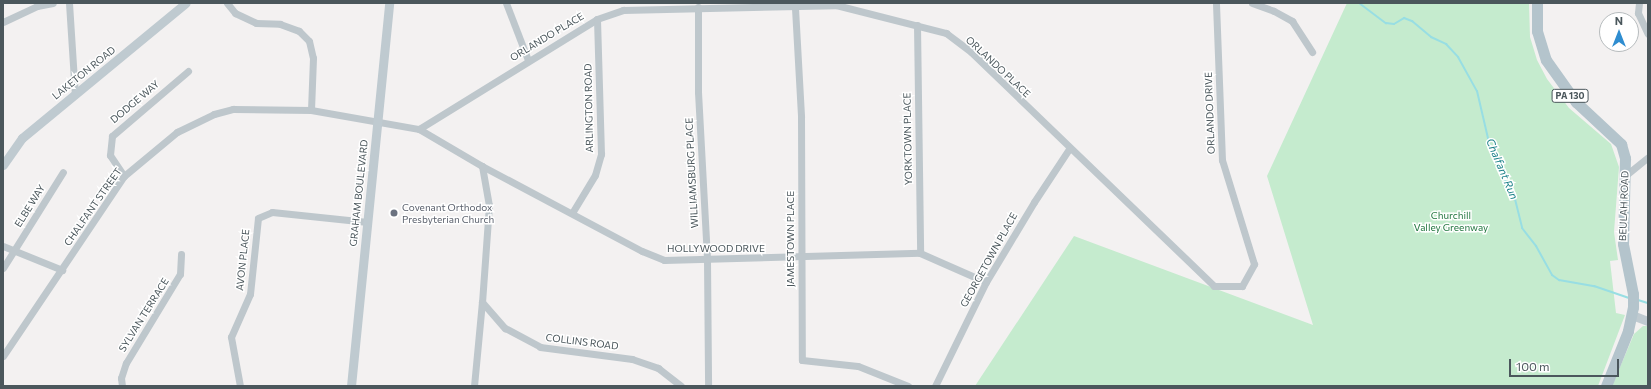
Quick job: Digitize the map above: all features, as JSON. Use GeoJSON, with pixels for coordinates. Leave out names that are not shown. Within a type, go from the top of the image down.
{"type":"FeatureCollection","features":[{"type":"Feature","properties":{"kind":"main road","name":"BEULAH ROAD"},"geometry":{"type":"LineString","coordinates":[[1537,3],[1537,31],[1546,60],[1576,102],[1620,144],[1626,175],[1622,210],[1623,244],[1633,290],[1633,311],[1606,386]]}},
{"type":"Feature","properties":{"kind":"street"},"geometry":{"type":"LineString","coordinates":[[3,22],[37,6],[53,3]]}},
{"type":"Feature","properties":{"kind":"street"},"geometry":{"type":"LineString","coordinates":[[70,3],[75,95]]}},
{"type":"Feature","properties":{"kind":"street","name":"LAKETON ROAD"},"geometry":{"type":"LineString","coordinates":[[3,165],[22,138],[186,3]]}},
{"type":"Feature","properties":{"kind":"street"},"geometry":{"type":"LineString","coordinates":[[227,3],[235,13],[256,23],[280,24],[299,31],[309,41],[313,58],[311,110]]}},
{"type":"Feature","properties":{"kind":"street","name":"GRAHAM BOULEVARD"},"geometry":{"type":"LineString","coordinates":[[351,386],[389,3]]}},
{"type":"Feature","properties":{"kind":"street"},"geometry":{"type":"LineString","coordinates":[[506,3],[528,60]]}},
{"type":"Feature","properties":{"kind":"street","name":"ORLANDO DRIVE"},"geometry":{"type":"LineString","coordinates":[[1216,3],[1222,160],[1254,264],[1242,286]]}},
{"type":"Feature","properties":{"kind":"street"},"geometry":{"type":"LineString","coordinates":[[1252,3],[1280,13],[1292,21],[1312,52]]}},
{"type":"Feature","properties":{"kind":"street"},"geometry":{"type":"LineString","coordinates":[[1639,3],[1638,13],[1648,34]]}},
{"type":"Feature","properties":{"kind":"street","name":"ORLANDO PLACE"},"geometry":{"type":"LineString","coordinates":[[419,129],[528,60],[597,19],[623,10],[698,7],[795,8],[836,5],[946,33],[970,52],[1214,286],[1242,286]]}},
{"type":"Feature","properties":{"kind":"street","name":"WILLIAMSBURG PLACE"},"geometry":{"type":"LineString","coordinates":[[698,7],[698,92],[707,260],[708,386]]}},
{"type":"Feature","properties":{"kind":"street","name":"JAMESTOWN PLACE"},"geometry":{"type":"LineString","coordinates":[[795,8],[801,117],[800,257],[802,360],[858,366],[908,386]]}},
{"type":"Feature","properties":{"kind":"street","name":"ARLINGTON ROAD"},"geometry":{"type":"LineString","coordinates":[[572,213],[595,175],[601,154],[597,19]]}},
{"type":"Feature","properties":{"kind":"street","name":"YORKTOWN PLACE"},"geometry":{"type":"LineString","coordinates":[[917,25],[920,253]]}},
{"type":"Feature","properties":{"kind":"street","name":"DODGE WAY"},"geometry":{"type":"LineString","coordinates":[[124,176],[110,155],[112,136],[188,71]]}},
{"type":"Feature","properties":{"kind":"street","name":"CHALFANT STREET"},"geometry":{"type":"LineString","coordinates":[[3,356],[124,176],[177,132],[214,114],[233,109],[311,110],[377,119]]}},
{"type":"Feature","properties":{"kind":"street","name":"HOLLYWOOD DRIVE"},"geometry":{"type":"LineString","coordinates":[[377,119],[419,129],[482,166],[642,251],[664,260],[920,253],[986,282]]}},
{"type":"Feature","properties":{"kind":"street","name":"GEORGETOWN PLACE"},"geometry":{"type":"LineString","coordinates":[[935,386],[986,282],[1034,202],[1070,149]]}},
{"type":"Feature","properties":{"kind":"street"},"geometry":{"type":"LineString","coordinates":[[1626,175],[1648,157]]}},
{"type":"Feature","properties":{"kind":"street"},"geometry":{"type":"LineString","coordinates":[[474,386],[482,302],[488,205],[482,166]]}},
{"type":"Feature","properties":{"kind":"street","name":"ELBE WAY"},"geometry":{"type":"LineString","coordinates":[[3,268],[63,172]]}},
{"type":"Feature","properties":{"kind":"street","name":"AVON PLACE"},"geometry":{"type":"LineString","coordinates":[[240,386],[231,337],[250,294],[258,218],[272,212],[367,222]]}},
{"type":"Feature","properties":{"kind":"street"},"geometry":{"type":"LineString","coordinates":[[3,246],[62,270]]}},
{"type":"Feature","properties":{"kind":"street","name":"SYLVAN TERRACE"},"geometry":{"type":"LineString","coordinates":[[122,386],[121,378],[126,363],[180,274],[181,254]]}},
{"type":"Feature","properties":{"kind":"street","name":"COLLINS ROAD"},"geometry":{"type":"LineString","coordinates":[[482,302],[505,328],[540,347],[632,359],[658,368],[681,386]]}},
{"type":"Feature","properties":{"kind":"street"},"geometry":{"type":"LineString","coordinates":[[1633,311],[1648,321]]}},
{"type":"Feature","properties":{"kind":"green space","name":"Churchill Valley Greenway"},"geometry":{"type":"Polygon","coordinates":[[[1347,3],[1529,3],[1530,37],[1537,60],[1547,79],[1569,108],[1611,144],[1619,167],[1614,232],[1618,260],[1610,261],[1616,313],[1625,315],[1598,386],[975,386],[1074,236],[1313,325],[1267,176],[1347,3]]]}},
{"type":"Feature","properties":{"kind":"green space"},"geometry":{"type":"Polygon","coordinates":[[[1643,326],[1648,326],[1648,386],[1612,386],[1634,334],[1643,326]]]}},
{"type":"Feature","properties":{"kind":"waterway","name":"Chalfant Run"},"geometry":{"type":"LineString","coordinates":[[1359,3],[1386,23],[1394,24],[1404,18],[1412,21],[1431,37],[1446,44],[1458,57],[1477,91],[1490,147],[1497,153],[1506,182],[1513,191],[1522,228],[1536,246],[1552,275],[1559,280],[1594,286],[1629,298]]}},
{"type":"Feature","properties":{"kind":"waterway","name":"Chalfant Run"},"geometry":{"type":"LineString","coordinates":[[1638,300],[1648,303]]}},
{"type":"Feature","properties":{"kind":"place","name":"Covenant Orthodox Presbyterian Church"},"geometry":{"type":"Point","coordinates":[394,213]}}]}
